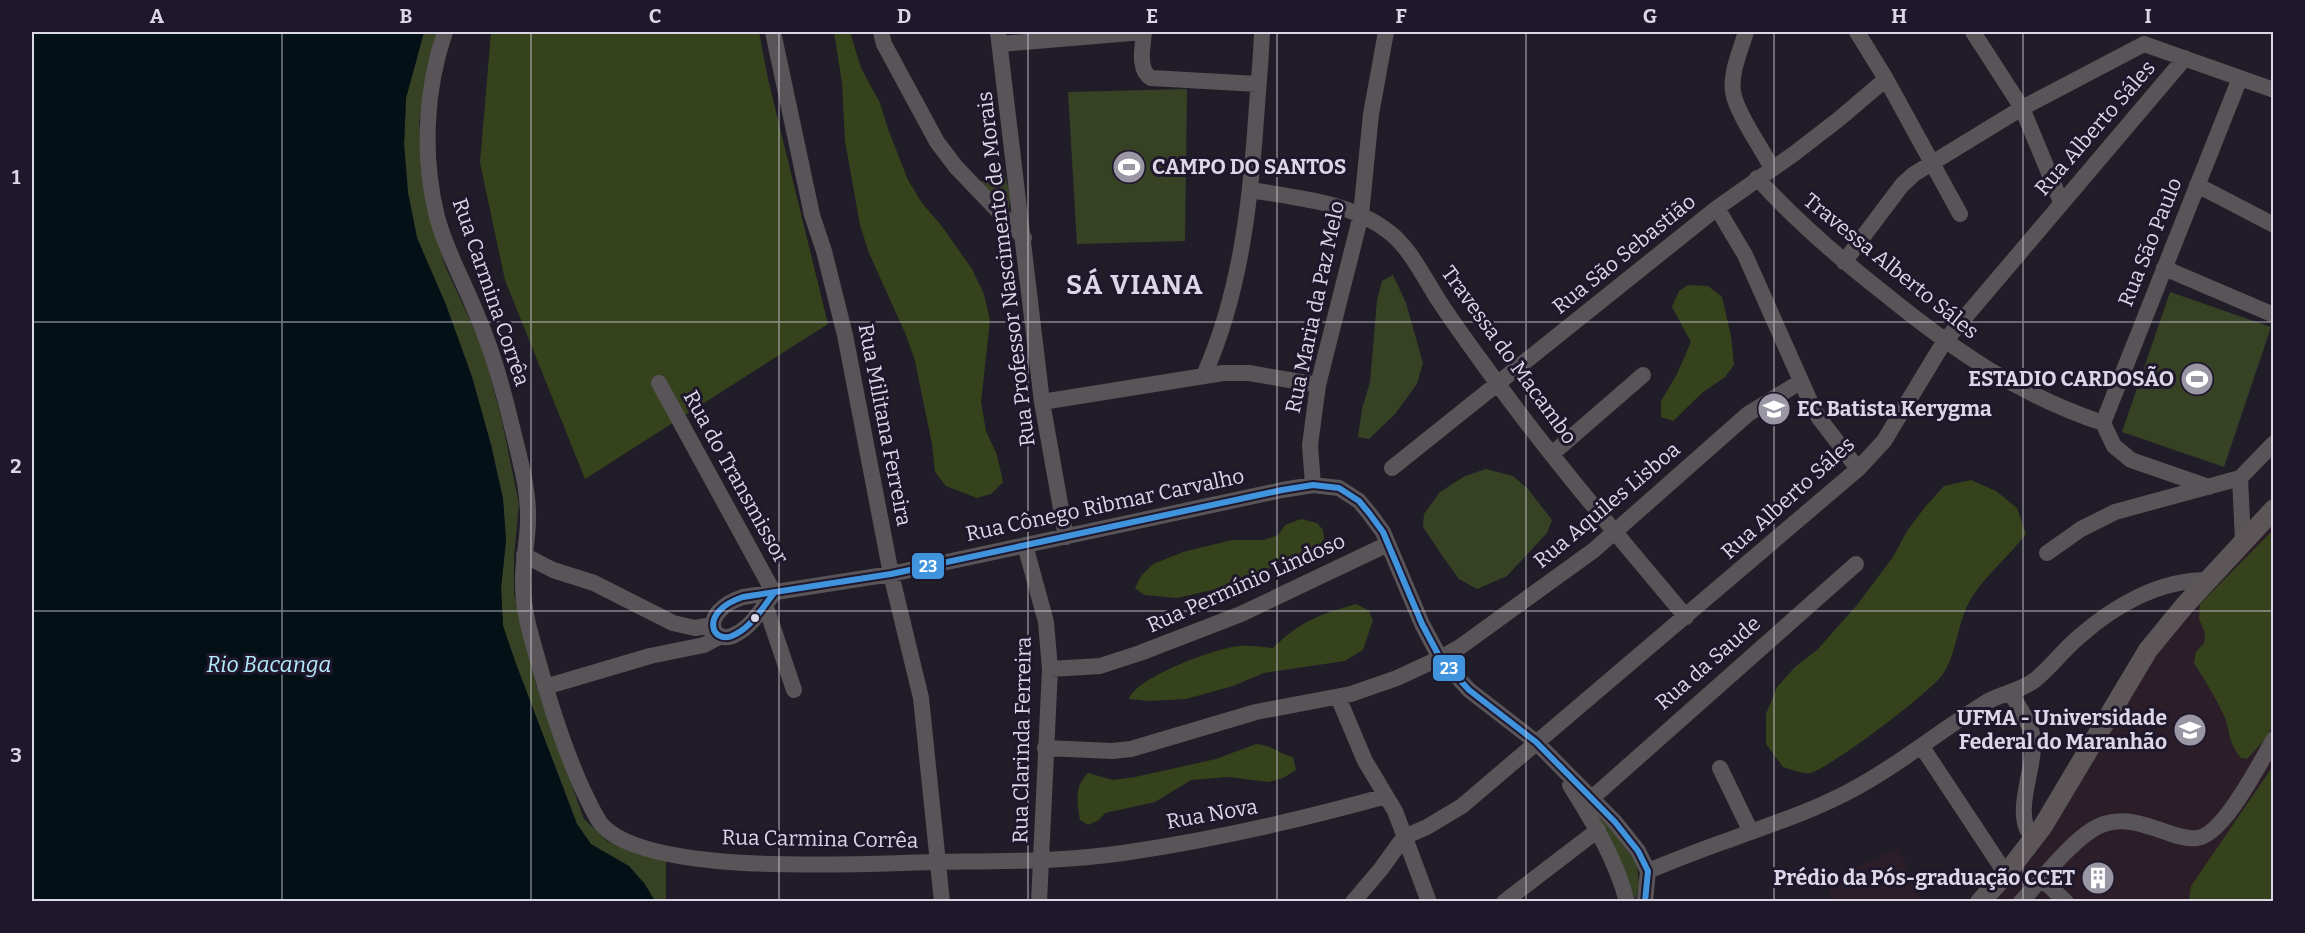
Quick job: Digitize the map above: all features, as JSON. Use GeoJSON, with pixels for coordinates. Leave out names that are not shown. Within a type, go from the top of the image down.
{"type":"FeatureCollection","features":[{"type":"Feature","properties":{"kind":"main road"},"geometry":{"type":"LineString","coordinates":[[1980,902],[2006,874],[2053,812],[2148,650],[2165,627],[2274,509]]}},
{"type":"Feature","properties":{"kind":"street","name":"Rua Carmina Corrêa"},"geometry":{"type":"LineString","coordinates":[[445,32],[436,56],[428,132],[430,179],[438,219],[454,264],[494,358],[523,474],[528,518],[523,587],[529,628],[545,687],[569,759],[603,826],[628,842],[670,853],[732,863],[1042,861]]}},
{"type":"Feature","properties":{"kind":"street","name":"Rua Militana Ferreira"},"geometry":{"type":"LineString","coordinates":[[773,32],[812,215],[824,251],[845,335],[891,574],[921,698],[942,902]]}},
{"type":"Feature","properties":{"kind":"street"},"geometry":{"type":"LineString","coordinates":[[881,32],[884,44],[937,142],[956,167],[1024,238]]}},
{"type":"Feature","properties":{"kind":"street"},"geometry":{"type":"LineString","coordinates":[[1000,38],[1144,32],[1143,65],[1145,74],[1151,78],[1258,84]]}},
{"type":"Feature","properties":{"kind":"street"},"geometry":{"type":"LineString","coordinates":[[1204,375],[1217,343],[1242,249],[1251,190],[1262,32]]}},
{"type":"Feature","properties":{"kind":"street","name":"Rua Maria da Paz Melo"},"geometry":{"type":"LineString","coordinates":[[1313,485],[1310,445],[1318,385],[1361,214],[1371,114],[1386,32]]}},
{"type":"Feature","properties":{"kind":"street"},"geometry":{"type":"LineString","coordinates":[[1746,32],[1733,81],[1733,92],[1772,168]]}},
{"type":"Feature","properties":{"kind":"street"},"geometry":{"type":"LineString","coordinates":[[1857,32],[1886,79],[1960,214]]}},
{"type":"Feature","properties":{"kind":"street"},"geometry":{"type":"LineString","coordinates":[[1973,32],[2022,108],[2061,202]]}},
{"type":"Feature","properties":{"kind":"street","name":"Rua Professor Nascimento de Morais"},"geometry":{"type":"LineString","coordinates":[[1000,38],[1042,402],[1066,537]]}},
{"type":"Feature","properties":{"kind":"street"},"geometry":{"type":"LineString","coordinates":[[1844,262],[1902,185],[1914,174],[2022,108],[2144,44],[2157,40],[2185,58],[2274,90]]}},
{"type":"Feature","properties":{"kind":"street","name":"Rua Alberto Sáles"},"geometry":{"type":"LineString","coordinates":[[1353,902],[1404,837],[1427,827],[1462,806],[1858,469],[1884,441],[1944,342],[2185,58]]}},
{"type":"Feature","properties":{"kind":"street","name":"Rua São Paulo"},"geometry":{"type":"LineString","coordinates":[[2103,423],[2240,78]]}},
{"type":"Feature","properties":{"kind":"street","name":"Rua São Sebastião"},"geometry":{"type":"LineString","coordinates":[[1392,468],[1717,208],[1839,119],[1886,79]]}},
{"type":"Feature","properties":{"kind":"street","name":"Travessa Alberto Sáles"},"geometry":{"type":"LineString","coordinates":[[1756,178],[1790,214],[1844,262],[1944,342],[2028,392],[2065,411],[2103,423]]}},
{"type":"Feature","properties":{"kind":"street"},"geometry":{"type":"LineString","coordinates":[[2197,185],[2274,225]]}},
{"type":"Feature","properties":{"kind":"street","name":"Travessa do Macambo"},"geometry":{"type":"LineString","coordinates":[[1251,190],[1308,200],[1361,214],[1390,232],[1402,244],[1452,321],[1497,383],[1615,532],[1686,617]]}},
{"type":"Feature","properties":{"kind":"street"},"geometry":{"type":"LineString","coordinates":[[1717,208],[1745,255],[1800,382],[1819,418],[1858,469]]}},
{"type":"Feature","properties":{"kind":"street"},"geometry":{"type":"LineString","coordinates":[[2164,268],[2274,315]]}},
{"type":"Feature","properties":{"kind":"street"},"geometry":{"type":"LineString","coordinates":[[1042,402],[1204,375],[1249,373],[1318,385]]}},
{"type":"Feature","properties":{"kind":"street"},"geometry":{"type":"LineString","coordinates":[[1553,453],[1643,375]]}},
{"type":"Feature","properties":{"kind":"street","name":"Rua Aquiles Lisboa"},"geometry":{"type":"LineString","coordinates":[[1045,748],[1121,751],[1256,712],[1338,697],[1397,678],[1440,658],[1460,647],[1545,586],[1615,532],[1748,414],[1800,382]]}},
{"type":"Feature","properties":{"kind":"street","name":"Rua do Transmissor"},"geometry":{"type":"LineString","coordinates":[[659,383],[770,599],[794,690]]}},
{"type":"Feature","properties":{"kind":"street"},"geometry":{"type":"LineString","coordinates":[[2103,423],[2114,446],[2131,460],[2209,487]]}},
{"type":"Feature","properties":{"kind":"street"},"geometry":{"type":"LineString","coordinates":[[2047,553],[2081,529],[2115,512],[2240,478],[2274,443]]}},
{"type":"Feature","properties":{"kind":"street"},"geometry":{"type":"LineString","coordinates":[[2240,478],[2243,541]]}},
{"type":"Feature","properties":{"kind":"street","name":"Rua Cônego Ribmar Carvalho"},"geometry":{"type":"LineString","coordinates":[[545,687],[650,656],[704,645],[716,630],[717,612],[732,601],[770,599],[1025,546],[1196,507],[1313,485],[1339,488],[1359,501],[1383,532],[1388,544]]}},
{"type":"Feature","properties":{"kind":"street"},"geometry":{"type":"LineString","coordinates":[[1388,544],[1422,624],[1440,658],[1469,690],[1536,742],[1616,822],[1638,851],[1648,871],[1645,902]]}},
{"type":"Feature","properties":{"kind":"street","name":"Rua Permínio Lindoso"},"geometry":{"type":"LineString","coordinates":[[1050,669],[1100,666],[1140,653],[1241,614],[1388,544]]}},
{"type":"Feature","properties":{"kind":"street","name":"Rua Clarinda Ferreira"},"geometry":{"type":"LineString","coordinates":[[1025,546],[1046,622],[1050,669],[1039,902]]}},
{"type":"Feature","properties":{"kind":"street","name":"Rua Cônego Ribmar Carvalho"},"geometry":{"type":"LineString","coordinates":[[524,555],[553,570],[594,583],[672,623],[695,628],[736,634],[745,628],[770,599]]}},
{"type":"Feature","properties":{"kind":"street","name":"Rua da Saude"},"geometry":{"type":"LineString","coordinates":[[1592,798],[1856,564]]}},
{"type":"Feature","properties":{"kind":"street"},"geometry":{"type":"LineString","coordinates":[[1648,871],[1809,811],[1848,792],[1922,747],[1988,701],[2011,693],[2035,680],[2079,636],[2116,609],[2142,595],[2164,587],[2187,580],[2207,580]]}},
{"type":"Feature","properties":{"kind":"street"},"geometry":{"type":"LineString","coordinates":[[2011,693],[2033,737],[2023,819],[2028,833],[2034,839]]}},
{"type":"Feature","properties":{"kind":"street"},"geometry":{"type":"LineString","coordinates":[[1338,697],[1365,761],[1395,811],[1429,902]]}},
{"type":"Feature","properties":{"kind":"street"},"geometry":{"type":"LineString","coordinates":[[2021,902],[2076,843],[2103,824],[2119,821],[2134,822],[2191,838],[2210,833],[2227,815],[2274,739]]}},
{"type":"Feature","properties":{"kind":"street"},"geometry":{"type":"LineString","coordinates":[[1922,747],[2006,874]]}},
{"type":"Feature","properties":{"kind":"street"},"geometry":{"type":"LineString","coordinates":[[1552,759],[1598,830],[1628,902]]}},
{"type":"Feature","properties":{"kind":"street"},"geometry":{"type":"LineString","coordinates":[[1720,768],[1751,832]]}},
{"type":"Feature","properties":{"kind":"street","name":"Rua Nova"},"geometry":{"type":"LineString","coordinates":[[1042,861],[1122,853],[1204,839],[1303,820],[1386,796]]}},
{"type":"Feature","properties":{"kind":"street"},"geometry":{"type":"LineString","coordinates":[[1504,902],[1598,830]]}},
{"type":"Feature","properties":{"kind":"street"},"geometry":{"type":"LineString","coordinates":[[2042,879],[2066,902]]}},
{"type":"Feature","properties":{"kind":"shaded area","name":"UFMA - Universidade Federal do Maranhão"},"geometry":{"type":"Polygon","coordinates":[[[2273,520],[2273,901],[1985,902],[2173,625],[2273,520]]]}},
{"type":"Feature","properties":{"kind":"shaded area"},"geometry":{"type":"Polygon","coordinates":[[[1898,848],[1922,901],[1833,901],[1826,882],[1898,848]]]}},
{"type":"Feature","properties":{"kind":"green space"},"geometry":{"type":"Polygon","coordinates":[[[424,32],[439,32],[419,121],[422,170],[437,240],[446,268],[483,348],[502,421],[519,504],[514,556],[514,593],[537,688],[584,819],[607,841],[638,854],[666,859],[666,901],[655,901],[644,883],[590,844],[577,824],[503,626],[501,588],[506,540],[503,499],[472,377],[446,305],[417,238],[408,193],[404,144],[406,98],[424,32]]]}},
{"type":"Feature","properties":{"kind":"green space"},"geometry":{"type":"Polygon","coordinates":[[[491,32],[759,32],[768,79],[828,324],[585,479],[505,280],[480,163],[491,32]]]}},
{"type":"Feature","properties":{"kind":"green space"},"geometry":{"type":"Polygon","coordinates":[[[834,32],[850,32],[861,68],[880,103],[908,180],[922,203],[941,225],[972,269],[984,294],[990,320],[981,402],[986,431],[997,455],[1003,482],[991,494],[977,498],[946,486],[935,472],[932,444],[915,361],[906,335],[869,253],[860,225],[845,141],[842,83],[834,32]]]}},
{"type":"Feature","properties":{"kind":"green space","name":"CAMPO DO SANTOS"},"geometry":{"type":"Polygon","coordinates":[[[1187,89],[1185,241],[1077,244],[1068,92],[1187,89]]]}},
{"type":"Feature","properties":{"kind":"green space"},"geometry":{"type":"Polygon","coordinates":[[[1003,167],[1010,195],[1007,227],[975,186],[1003,167]]]}},
{"type":"Feature","properties":{"kind":"green space"},"geometry":{"type":"Polygon","coordinates":[[[1393,275],[1406,303],[1423,363],[1417,384],[1395,414],[1369,439],[1358,437],[1362,409],[1370,382],[1377,300],[1382,281],[1393,275]]]}},
{"type":"Feature","properties":{"kind":"green space"},"geometry":{"type":"Polygon","coordinates":[[[1688,285],[1708,286],[1722,297],[1731,336],[1734,365],[1725,377],[1702,393],[1673,421],[1661,417],[1661,401],[1677,374],[1691,342],[1672,307],[1679,291],[1688,285]]]}},
{"type":"Feature","properties":{"kind":"green space","name":"ESTADIO CARDOSÃO"},"geometry":{"type":"Polygon","coordinates":[[[2170,292],[2271,327],[2224,467],[2122,432],[2170,292]]]}},
{"type":"Feature","properties":{"kind":"green space"},"geometry":{"type":"Polygon","coordinates":[[[1486,469],[1513,476],[1528,489],[1552,520],[1547,533],[1507,576],[1477,589],[1459,579],[1423,527],[1424,514],[1440,492],[1465,476],[1486,469]]]}},
{"type":"Feature","properties":{"kind":"green space"},"geometry":{"type":"Polygon","coordinates":[[[1971,480],[1996,491],[2017,508],[2026,534],[1972,597],[1963,616],[1952,656],[1943,674],[1901,712],[1857,745],[1821,768],[1807,773],[1783,767],[1766,744],[1766,714],[1777,687],[1795,667],[1817,650],[1857,605],[1893,557],[1907,531],[1944,486],[1971,480]]]}},
{"type":"Feature","properties":{"kind":"green space"},"geometry":{"type":"Polygon","coordinates":[[[1301,519],[1317,523],[1323,530],[1324,539],[1317,549],[1279,563],[1243,583],[1177,598],[1144,595],[1135,588],[1141,576],[1153,564],[1183,552],[1232,540],[1264,540],[1278,535],[1285,525],[1301,519]]]}},
{"type":"Feature","properties":{"kind":"green space"},"geometry":{"type":"Polygon","coordinates":[[[2270,533],[2273,533],[2273,723],[2267,737],[2247,759],[2241,758],[2234,747],[2222,711],[2194,663],[2196,652],[2204,643],[2205,633],[2199,619],[2200,604],[2270,533]]]}},
{"type":"Feature","properties":{"kind":"green space"},"geometry":{"type":"Polygon","coordinates":[[[1356,604],[1368,610],[1373,620],[1363,650],[1345,661],[1264,673],[1233,686],[1186,699],[1149,701],[1129,699],[1135,690],[1146,682],[1197,657],[1240,646],[1273,648],[1302,625],[1356,604]]]}},
{"type":"Feature","properties":{"kind":"green space"},"geometry":{"type":"Polygon","coordinates":[[[1256,744],[1268,746],[1293,757],[1296,770],[1283,778],[1269,782],[1228,777],[1191,780],[1155,802],[1105,813],[1099,820],[1088,825],[1080,820],[1078,801],[1080,783],[1088,773],[1113,780],[1135,777],[1216,759],[1256,744]]]}},
{"type":"Feature","properties":{"kind":"green space"},"geometry":{"type":"Polygon","coordinates":[[[2273,766],[2273,901],[2189,901],[2191,886],[2273,766]]]}},
{"type":"Feature","properties":{"kind":"green space"},"geometry":{"type":"Polygon","coordinates":[[[1594,807],[1637,864],[1639,884],[1636,900],[1594,807]]]}},
{"type":"Feature","properties":{"kind":"water","name":"Rio Bacanga"},"geometry":{"type":"Polygon","coordinates":[[[32,32],[424,32],[406,98],[404,144],[408,193],[417,238],[446,305],[472,377],[503,499],[506,540],[501,588],[503,626],[577,824],[591,844],[629,866],[644,883],[655,901],[32,901],[32,32]]]}},
{"type":"Feature","properties":{"kind":"transit line","name":"23"},"geometry":{"type":"LineString","coordinates":[[774,593],[757,616],[742,631],[728,637],[720,636],[716,632],[713,626],[719,611],[729,603],[743,597],[891,574],[1282,490],[1313,485],[1339,488],[1359,501],[1383,532],[1422,624],[1440,658],[1469,690],[1536,742],[1615,822],[1638,851],[1648,871],[1645,902]]}},
{"type":"Feature","properties":{"kind":"place","name":"CAMPO DO SANTOS"},"geometry":{"type":"Point","coordinates":[1129,167]}},
{"type":"Feature","properties":{"kind":"place","name":"ESTADIO CARDOSÃO"},"geometry":{"type":"Point","coordinates":[2197,379]}},
{"type":"Feature","properties":{"kind":"place","name":"EC Batista Kerygma"},"geometry":{"type":"Point","coordinates":[1774,409]}},
{"type":"Feature","properties":{"kind":"place","name":"UFMA - Universidade Federal do Maranhão"},"geometry":{"type":"Point","coordinates":[2190,730]}},
{"type":"Feature","properties":{"kind":"place","name":"Prédio da Pós-graduação CCET"},"geometry":{"type":"Point","coordinates":[2098,878]}},
{"type":"Feature","properties":{"kind":"district","name":"SÁ VIANA"},"geometry":{"type":"Point","coordinates":[1135,285]}}]}
